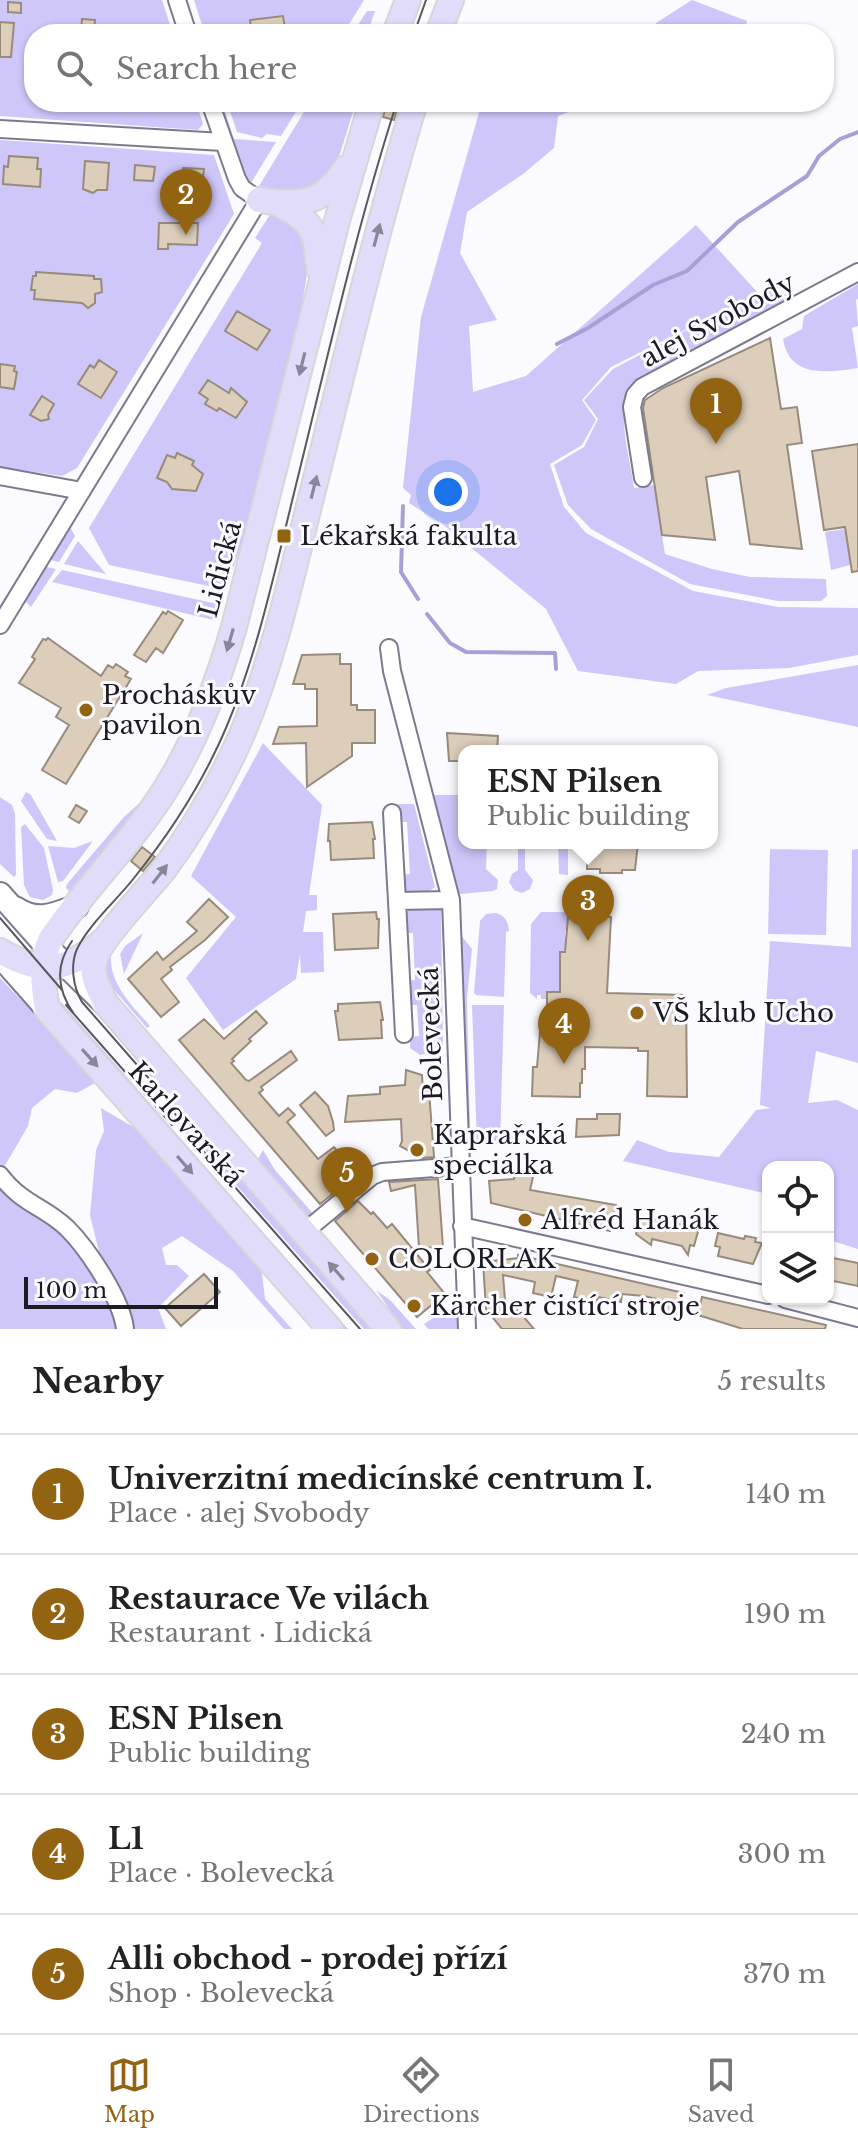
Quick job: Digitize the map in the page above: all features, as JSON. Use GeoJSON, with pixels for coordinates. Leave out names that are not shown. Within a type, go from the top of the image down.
{"type":"FeatureCollection","features":[{"type":"Feature","properties":{"kind":"main road"},"geometry":{"type":"LineString","coordinates":[[399,24],[408,0]]}},
{"type":"Feature","properties":{"kind":"main road"},"geometry":{"type":"LineString","coordinates":[[442,24],[451,0]]}},
{"type":"Feature","properties":{"kind":"main road","name":"Lidická"},"geometry":{"type":"LineString","coordinates":[[58,964],[59,927],[157,804],[180,764],[213,692],[234,627],[369,112]]}},
{"type":"Feature","properties":{"kind":"main road"},"geometry":{"type":"LineString","coordinates":[[0,954],[23,963],[58,964],[91,952],[111,935],[165,869],[193,828],[232,756],[255,702],[278,627],[361,296],[412,112]]}},
{"type":"Feature","properties":{"kind":"main road"},"geometry":{"type":"LineString","coordinates":[[268,201],[312,200],[322,196],[338,181],[357,149]]}},
{"type":"Feature","properties":{"kind":"main road"},"geometry":{"type":"LineString","coordinates":[[268,201],[298,214],[310,224],[316,235],[321,288]]}},
{"type":"Feature","properties":{"kind":"main road"},"geometry":{"type":"LineString","coordinates":[[3,897],[36,918],[45,918],[77,906]]}},
{"type":"Feature","properties":{"kind":"main road","name":"Karlovarská"},"geometry":{"type":"LineString","coordinates":[[3,897],[58,964],[106,1004],[388,1329]]}},
{"type":"Feature","properties":{"kind":"main road","name":"Karlovarská"},"geometry":{"type":"LineString","coordinates":[[106,1004],[95,979],[94,966],[98,951],[111,935]]}},
{"type":"Feature","properties":{"kind":"main road","name":"Karlovarská"},"geometry":{"type":"LineString","coordinates":[[0,954],[330,1329]]}},
{"type":"Feature","properties":{"kind":"main road"},"geometry":{"type":"LineString","coordinates":[[47,1009],[58,964]]}},
{"type":"Feature","properties":{"kind":"street"},"geometry":{"type":"LineString","coordinates":[[177,0],[185,24]]}},
{"type":"Feature","properties":{"kind":"street"},"geometry":{"type":"LineString","coordinates":[[0,625],[268,201],[242,188],[213,112]]}},
{"type":"Feature","properties":{"kind":"street"},"geometry":{"type":"LineString","coordinates":[[0,129],[223,142]]}},
{"type":"Feature","properties":{"kind":"street","name":"alej Svobody"},"geometry":{"type":"LineString","coordinates":[[643,478],[632,407],[635,395],[642,387],[858,272]]}},
{"type":"Feature","properties":{"kind":"street"},"geometry":{"type":"LineString","coordinates":[[0,476],[82,491]]}},
{"type":"Feature","properties":{"kind":"street","name":"Bolevecká"},"geometry":{"type":"LineString","coordinates":[[389,648],[392,671],[451,900],[467,1329]]}},
{"type":"Feature","properties":{"kind":"street","name":"Bolevecká"},"geometry":{"type":"LineString","coordinates":[[392,813],[404,1034]]}},
{"type":"Feature","properties":{"kind":"street"},"geometry":{"type":"LineString","coordinates":[[397,901],[451,900]]}},
{"type":"Feature","properties":{"kind":"street"},"geometry":{"type":"LineString","coordinates":[[303,1233],[372,1176],[382,1172],[460,1166]]}},
{"type":"Feature","properties":{"kind":"street"},"geometry":{"type":"LineString","coordinates":[[0,1175],[23,1201],[66,1228],[98,1268],[124,1318],[125,1329]]}},
{"type":"Feature","properties":{"kind":"street"},"geometry":{"type":"LineString","coordinates":[[462,1226],[762,1294]]}},
{"type":"Feature","properties":{"kind":"street"},"geometry":{"type":"LineString","coordinates":[[808,1305],[858,1318]]}},
{"type":"Feature","properties":{"kind":"shaded area"},"geometry":{"type":"Polygon","coordinates":[[[0,0],[162,0],[170,24],[24,24],[24,112],[199,112],[203,124],[198,130],[0,116],[0,0]]]}},
{"type":"Feature","properties":{"kind":"shaded area"},"geometry":{"type":"Polygon","coordinates":[[[194,0],[364,0],[349,24],[202,24],[194,0]]]}},
{"type":"Feature","properties":{"kind":"shaded area"},"geometry":{"type":"Polygon","coordinates":[[[692,0],[747,21],[746,24],[656,23],[692,0]]]}},
{"type":"Feature","properties":{"kind":"shaded area"},"geometry":{"type":"Polygon","coordinates":[[[367,11],[375,11],[370,24],[359,24],[367,11]]]}},
{"type":"Feature","properties":{"kind":"shaded area"},"geometry":{"type":"Polygon","coordinates":[[[221,112],[225,112],[234,139],[276,142],[251,183],[241,173],[221,112]]]}},
{"type":"Feature","properties":{"kind":"shaded area"},"geometry":{"type":"Polygon","coordinates":[[[230,112],[296,112],[281,136],[267,134],[262,138],[237,132],[230,112]]]}},
{"type":"Feature","properties":{"kind":"shaded area"},"geometry":{"type":"Polygon","coordinates":[[[304,112],[353,112],[332,180],[291,195],[259,186],[304,112]]]}},
{"type":"Feature","properties":{"kind":"shaded area"},"geometry":{"type":"Polygon","coordinates":[[[479,112],[569,112],[558,116],[554,148],[523,174],[467,212],[460,253],[497,320],[469,326],[473,392],[526,376],[696,225],[759,294],[770,288],[794,298],[632,387],[627,398],[624,423],[634,488],[654,485],[665,554],[750,577],[826,579],[827,596],[821,601],[778,601],[690,584],[591,529],[568,505],[554,465],[584,447],[598,419],[584,400],[613,369],[717,314],[611,367],[582,400],[596,420],[582,445],[550,464],[564,507],[586,533],[693,591],[778,607],[858,608],[858,655],[789,668],[698,671],[676,684],[578,671],[546,609],[441,523],[409,503],[411,495],[403,488],[421,317],[479,112]]]}},
{"type":"Feature","properties":{"kind":"shaded area"},"geometry":{"type":"Polygon","coordinates":[[[0,140],[214,155],[234,214],[77,468],[62,476],[0,467],[0,140]]]}},
{"type":"Feature","properties":{"kind":"shaded area"},"geometry":{"type":"Polygon","coordinates":[[[286,211],[311,248],[290,383],[246,534],[228,582],[218,588],[109,565],[89,528],[262,243],[255,238],[271,213],[286,211]]]}},
{"type":"Feature","properties":{"kind":"shaded area"},"geometry":{"type":"Polygon","coordinates":[[[858,284],[858,326],[852,328],[858,368],[812,370],[793,361],[783,339],[802,329],[804,316],[858,284]]]}},
{"type":"Feature","properties":{"kind":"shaded area"},"geometry":{"type":"Polygon","coordinates":[[[68,523],[75,536],[59,562],[46,559],[68,523]]]}},
{"type":"Feature","properties":{"kind":"shaded area"},"geometry":{"type":"Polygon","coordinates":[[[845,529],[849,556],[858,563],[831,570],[825,532],[845,529]]]}},
{"type":"Feature","properties":{"kind":"shaded area"},"geometry":{"type":"Polygon","coordinates":[[[78,541],[106,574],[64,564],[78,541]]]}},
{"type":"Feature","properties":{"kind":"shaded area"},"geometry":{"type":"Polygon","coordinates":[[[42,566],[56,569],[31,607],[23,599],[42,566]]]}},
{"type":"Feature","properties":{"kind":"shaded area"},"geometry":{"type":"Polygon","coordinates":[[[62,570],[222,605],[218,621],[52,582],[62,570]]]}},
{"type":"Feature","properties":{"kind":"shaded area"},"geometry":{"type":"Polygon","coordinates":[[[858,665],[858,727],[707,695],[726,688],[858,665]]]}},
{"type":"Feature","properties":{"kind":"shaded area"},"geometry":{"type":"Polygon","coordinates":[[[263,743],[322,805],[309,895],[317,895],[317,910],[306,911],[303,932],[323,932],[324,972],[301,973],[300,954],[296,979],[223,1030],[186,978],[236,917],[191,876],[263,743]]]}},
{"type":"Feature","properties":{"kind":"shaded area"},"geometry":{"type":"Polygon","coordinates":[[[26,792],[31,795],[57,841],[47,839],[21,801],[26,792]]]}},
{"type":"Feature","properties":{"kind":"shaded area"},"geometry":{"type":"Polygon","coordinates":[[[428,795],[458,795],[458,849],[487,849],[486,869],[498,880],[497,889],[493,891],[460,894],[455,889],[428,795]]]}},
{"type":"Feature","properties":{"kind":"shaded area"},"geometry":{"type":"Polygon","coordinates":[[[0,797],[12,805],[15,814],[14,877],[0,864],[0,797]]]}},
{"type":"Feature","properties":{"kind":"shaded area"},"geometry":{"type":"Polygon","coordinates":[[[145,798],[71,893],[66,888],[67,884],[123,818],[145,798]]]}},
{"type":"Feature","properties":{"kind":"shaded area"},"geometry":{"type":"Polygon","coordinates":[[[394,804],[414,804],[435,887],[425,894],[408,894],[401,888],[400,875],[410,874],[407,822],[396,822],[394,804]]]}},
{"type":"Feature","properties":{"kind":"shaded area"},"geometry":{"type":"Polygon","coordinates":[[[25,824],[44,848],[53,890],[52,895],[43,900],[30,897],[24,885],[21,827],[25,824]]]}},
{"type":"Feature","properties":{"kind":"shaded area"},"geometry":{"type":"Polygon","coordinates":[[[93,841],[63,881],[58,882],[48,846],[74,848],[93,841]]]}},
{"type":"Feature","properties":{"kind":"shaded area"},"geometry":{"type":"Polygon","coordinates":[[[518,849],[525,849],[525,870],[533,880],[530,889],[522,893],[514,890],[509,882],[518,870],[518,849]]]}},
{"type":"Feature","properties":{"kind":"shaded area"},"geometry":{"type":"Polygon","coordinates":[[[558,849],[568,849],[568,875],[559,874],[558,849]]]}},
{"type":"Feature","properties":{"kind":"shaded area"},"geometry":{"type":"Polygon","coordinates":[[[770,849],[828,850],[826,935],[768,934],[770,849]]]}},
{"type":"Feature","properties":{"kind":"shaded area"},"geometry":{"type":"Polygon","coordinates":[[[858,849],[858,1063],[816,1051],[808,1103],[837,1100],[858,1110],[858,1249],[834,1241],[834,1161],[762,1161],[762,1193],[623,1161],[637,1140],[669,1152],[719,1157],[756,1110],[771,1108],[760,1105],[770,941],[851,947],[852,850],[858,849]]]}},
{"type":"Feature","properties":{"kind":"shaded area"},"geometry":{"type":"Polygon","coordinates":[[[413,907],[437,907],[441,910],[443,1049],[420,1055],[410,1048],[410,1037],[419,1036],[417,1005],[408,1005],[406,981],[415,980],[413,933],[404,933],[404,914],[413,907]]]}},
{"type":"Feature","properties":{"kind":"shaded area"},"geometry":{"type":"Polygon","coordinates":[[[541,912],[575,912],[575,917],[568,917],[568,931],[565,931],[565,945],[571,945],[571,951],[560,952],[560,980],[570,992],[548,992],[547,999],[537,995],[537,999],[530,993],[531,924],[541,912]]]}},
{"type":"Feature","properties":{"kind":"shaded area"},"geometry":{"type":"Polygon","coordinates":[[[496,913],[506,920],[509,931],[506,932],[504,997],[476,995],[480,921],[486,914],[496,913]]]}},
{"type":"Feature","properties":{"kind":"shaded area"},"geometry":{"type":"Polygon","coordinates":[[[143,933],[124,974],[120,954],[125,946],[143,933]]]}},
{"type":"Feature","properties":{"kind":"shaded area"},"geometry":{"type":"Polygon","coordinates":[[[460,934],[472,949],[467,998],[471,1173],[466,1172],[460,934]]]}},
{"type":"Feature","properties":{"kind":"shaded area"},"geometry":{"type":"Polygon","coordinates":[[[112,948],[112,971],[116,981],[150,1026],[147,1028],[109,984],[103,970],[112,948]]]}},
{"type":"Feature","properties":{"kind":"shaded area"},"geometry":{"type":"Polygon","coordinates":[[[0,978],[65,1045],[95,1083],[77,1093],[55,1089],[32,1108],[28,1126],[0,1174],[0,978]]]}},
{"type":"Feature","properties":{"kind":"shaded area"},"geometry":{"type":"Polygon","coordinates":[[[61,1002],[348,1329],[340,1329],[59,1009],[61,1002]]]}},
{"type":"Feature","properties":{"kind":"shaded area"},"geometry":{"type":"Polygon","coordinates":[[[472,1005],[504,1005],[500,1144],[477,1145],[472,1005]]]}},
{"type":"Feature","properties":{"kind":"shaded area"},"geometry":{"type":"Polygon","coordinates":[[[101,1108],[145,1134],[261,1265],[265,1299],[292,1329],[284,1329],[233,1271],[182,1236],[162,1248],[166,1265],[177,1265],[189,1276],[158,1308],[166,1329],[132,1329],[121,1296],[100,1256],[90,1215],[96,1150],[104,1131],[101,1108]]]}},
{"type":"Feature","properties":{"kind":"shaded area"},"geometry":{"type":"Polygon","coordinates":[[[181,1111],[373,1329],[364,1329],[189,1132],[178,1114],[181,1111]]]}},
{"type":"Feature","properties":{"kind":"shaded area"},"geometry":{"type":"Polygon","coordinates":[[[263,1150],[275,1170],[316,1217],[304,1218],[257,1161],[263,1150]]]}},
{"type":"Feature","properties":{"kind":"shaded area"},"geometry":{"type":"Polygon","coordinates":[[[0,1175],[8,1196],[63,1233],[90,1268],[119,1329],[0,1329],[0,1175]]]}},
{"type":"Feature","properties":{"kind":"shaded area"},"geometry":{"type":"Polygon","coordinates":[[[376,1290],[390,1300],[416,1329],[403,1329],[376,1290]]]}},
{"type":"Feature","properties":{"kind":"shaded area"},"geometry":{"type":"Polygon","coordinates":[[[458,1310],[458,1329],[428,1329],[424,1324],[439,1314],[458,1310]]]}},
{"type":"Feature","properties":{"kind":"building"},"geometry":{"type":"Polygon","coordinates":[[[8,2],[21,3],[21,13],[8,12],[8,2]]]}},
{"type":"Feature","properties":{"kind":"building"},"geometry":{"type":"Polygon","coordinates":[[[283,16],[284,24],[251,24],[250,20],[283,16]]]}},
{"type":"Feature","properties":{"kind":"building"},"geometry":{"type":"Polygon","coordinates":[[[82,19],[95,20],[95,24],[82,24],[82,19]]]}},
{"type":"Feature","properties":{"kind":"building"},"geometry":{"type":"Polygon","coordinates":[[[0,22],[14,23],[11,57],[0,57],[0,22]]]}},
{"type":"Feature","properties":{"kind":"building"},"geometry":{"type":"Polygon","coordinates":[[[384,112],[396,112],[394,120],[383,117],[384,112]]]}},
{"type":"Feature","properties":{"kind":"building"},"geometry":{"type":"Polygon","coordinates":[[[9,156],[38,158],[40,187],[3,184],[4,166],[8,167],[9,156]]]}},
{"type":"Feature","properties":{"kind":"building"},"geometry":{"type":"Polygon","coordinates":[[[85,161],[109,163],[107,190],[93,193],[83,189],[85,161]]]}},
{"type":"Feature","properties":{"kind":"building"},"geometry":{"type":"Polygon","coordinates":[[[135,165],[155,167],[153,181],[134,180],[135,165]]]}},
{"type":"Feature","properties":{"kind":"building"},"geometry":{"type":"Polygon","coordinates":[[[183,168],[204,169],[202,184],[182,183],[183,168]]]}},
{"type":"Feature","properties":{"kind":"building"},"geometry":{"type":"Polygon","coordinates":[[[159,223],[198,223],[197,245],[168,244],[168,249],[158,249],[159,223]]]}},
{"type":"Feature","properties":{"kind":"building"},"geometry":{"type":"Polygon","coordinates":[[[36,272],[94,276],[94,279],[101,279],[102,292],[95,294],[95,303],[88,308],[82,303],[34,299],[35,290],[31,290],[36,272]]]}},
{"type":"Feature","properties":{"kind":"building"},"geometry":{"type":"Polygon","coordinates":[[[237,311],[270,330],[257,350],[225,331],[237,311]]]}},
{"type":"Feature","properties":{"kind":"building"},"geometry":{"type":"Polygon","coordinates":[[[770,338],[781,409],[797,407],[802,443],[787,445],[802,549],[750,544],[739,471],[706,477],[715,540],[662,535],[643,408],[645,400],[663,388],[770,338]]]}},
{"type":"Feature","properties":{"kind":"building"},"geometry":{"type":"Polygon","coordinates":[[[99,360],[117,372],[101,398],[78,384],[90,365],[94,368],[99,360]]]}},
{"type":"Feature","properties":{"kind":"building"},"geometry":{"type":"Polygon","coordinates":[[[0,364],[15,366],[14,389],[0,387],[0,364]]]}},
{"type":"Feature","properties":{"kind":"building"},"geometry":{"type":"Polygon","coordinates":[[[208,380],[229,393],[231,388],[247,402],[236,418],[205,404],[208,399],[199,393],[208,380]]]}},
{"type":"Feature","properties":{"kind":"building"},"geometry":{"type":"Polygon","coordinates":[[[42,396],[54,404],[49,419],[41,421],[30,415],[42,396]]]}},
{"type":"Feature","properties":{"kind":"building"},"geometry":{"type":"Polygon","coordinates":[[[858,444],[858,571],[852,572],[845,527],[824,530],[812,451],[858,444]]]}},
{"type":"Feature","properties":{"kind":"building"},"geometry":{"type":"Polygon","coordinates":[[[177,453],[194,461],[192,465],[203,474],[196,491],[172,489],[167,482],[157,478],[167,455],[175,458],[177,453]]]}},
{"type":"Feature","properties":{"kind":"building"},"geometry":{"type":"Polygon","coordinates":[[[168,611],[183,620],[163,653],[156,648],[146,662],[134,655],[163,612],[166,614],[168,611]]]}},
{"type":"Feature","properties":{"kind":"building","name":"Procháskův pavilon"},"geometry":{"type":"Polygon","coordinates":[[[48,638],[101,676],[108,665],[113,668],[116,664],[128,672],[125,676],[131,679],[66,784],[42,770],[69,725],[56,717],[61,708],[19,683],[35,659],[32,657],[43,639],[48,638]]]}},
{"type":"Feature","properties":{"kind":"building"},"geometry":{"type":"Polygon","coordinates":[[[340,654],[340,664],[351,664],[351,705],[357,705],[357,710],[375,710],[375,743],[352,743],[352,756],[307,787],[306,743],[273,744],[279,727],[317,726],[317,689],[305,689],[305,684],[293,684],[302,655],[340,654]]]}},
{"type":"Feature","properties":{"kind":"building"},"geometry":{"type":"Polygon","coordinates":[[[447,733],[498,736],[497,745],[458,745],[458,761],[449,761],[447,733]]]}},
{"type":"Feature","properties":{"kind":"building"},"geometry":{"type":"Polygon","coordinates":[[[76,805],[87,811],[79,823],[69,817],[76,805]]]}},
{"type":"Feature","properties":{"kind":"building"},"geometry":{"type":"Polygon","coordinates":[[[372,822],[374,858],[331,860],[329,824],[372,822]]]}},
{"type":"Feature","properties":{"kind":"building"},"geometry":{"type":"Polygon","coordinates":[[[142,847],[155,857],[143,871],[131,861],[142,847]]]}},
{"type":"Feature","properties":{"kind":"building"},"geometry":{"type":"Polygon","coordinates":[[[588,849],[637,849],[635,870],[600,873],[600,869],[587,869],[588,849]]]}},
{"type":"Feature","properties":{"kind":"building"},"geometry":{"type":"Polygon","coordinates":[[[209,899],[228,917],[205,940],[170,967],[172,970],[161,979],[179,1002],[161,1017],[128,979],[157,952],[163,960],[197,931],[187,922],[209,899]]]}},
{"type":"Feature","properties":{"kind":"building"},"geometry":{"type":"Polygon","coordinates":[[[376,912],[379,919],[378,948],[335,950],[333,914],[376,912]]]}},
{"type":"Feature","properties":{"kind":"building"},"geometry":{"type":"Polygon","coordinates":[[[581,913],[611,917],[607,993],[686,995],[687,1097],[647,1096],[648,1051],[585,1047],[580,1097],[532,1096],[533,1067],[537,1067],[540,1032],[547,1032],[547,992],[560,992],[560,952],[565,952],[568,917],[581,917],[581,913]]]}},
{"type":"Feature","properties":{"kind":"building"},"geometry":{"type":"Polygon","coordinates":[[[380,1002],[382,1038],[339,1040],[335,1011],[338,1011],[338,1004],[380,1002]]]}},
{"type":"Feature","properties":{"kind":"building"},"geometry":{"type":"Polygon","coordinates":[[[256,1011],[267,1023],[249,1039],[251,1041],[231,1063],[249,1081],[291,1051],[297,1060],[261,1087],[263,1090],[259,1093],[279,1116],[288,1108],[295,1115],[287,1122],[318,1159],[334,1147],[341,1155],[333,1169],[338,1175],[332,1180],[340,1188],[320,1204],[179,1040],[204,1019],[224,1039],[256,1011]]]}},
{"type":"Feature","properties":{"kind":"building"},"geometry":{"type":"Polygon","coordinates":[[[406,1070],[422,1075],[423,1091],[429,1091],[434,1157],[422,1158],[400,1146],[401,1119],[345,1122],[348,1096],[380,1094],[380,1087],[405,1085],[406,1070]]]}},
{"type":"Feature","properties":{"kind":"building"},"geometry":{"type":"Polygon","coordinates":[[[315,1092],[328,1106],[333,1122],[334,1130],[326,1136],[300,1105],[315,1092]]]}},
{"type":"Feature","properties":{"kind":"building"},"geometry":{"type":"Polygon","coordinates":[[[597,1114],[620,1114],[619,1135],[576,1137],[577,1119],[597,1119],[597,1114]]]}},
{"type":"Feature","properties":{"kind":"building"},"geometry":{"type":"Polygon","coordinates":[[[535,1168],[530,1190],[616,1205],[610,1231],[491,1203],[489,1181],[514,1179],[515,1170],[535,1168]]]}},
{"type":"Feature","properties":{"kind":"building"},"geometry":{"type":"Polygon","coordinates":[[[438,1179],[443,1247],[419,1248],[415,1185],[391,1191],[389,1182],[438,1179]]]}},
{"type":"Feature","properties":{"kind":"building"},"geometry":{"type":"Polygon","coordinates":[[[358,1201],[387,1228],[392,1224],[430,1270],[427,1272],[445,1294],[417,1317],[335,1221],[358,1201]]]}},
{"type":"Feature","properties":{"kind":"building"},"geometry":{"type":"Polygon","coordinates":[[[640,1216],[699,1228],[688,1255],[682,1246],[652,1239],[651,1245],[636,1234],[640,1216]]]}},
{"type":"Feature","properties":{"kind":"building"},"geometry":{"type":"Polygon","coordinates":[[[718,1233],[744,1239],[745,1236],[756,1238],[755,1242],[762,1243],[753,1264],[718,1256],[720,1247],[715,1246],[718,1233]]]}},
{"type":"Feature","properties":{"kind":"building"},"geometry":{"type":"Polygon","coordinates":[[[518,1255],[684,1293],[679,1316],[663,1312],[665,1301],[644,1296],[622,1294],[621,1302],[598,1297],[597,1302],[574,1297],[578,1281],[556,1276],[551,1297],[533,1293],[535,1282],[503,1275],[505,1300],[534,1329],[502,1329],[486,1309],[483,1262],[518,1258],[518,1255]]]}},
{"type":"Feature","properties":{"kind":"building"},"geometry":{"type":"Polygon","coordinates":[[[834,1258],[858,1263],[858,1286],[834,1281],[834,1258]]]}},
{"type":"Feature","properties":{"kind":"building"},"geometry":{"type":"Polygon","coordinates":[[[204,1274],[220,1292],[181,1326],[165,1308],[204,1274]]]}},
{"type":"Feature","properties":{"kind":"building"},"geometry":{"type":"Polygon","coordinates":[[[702,1297],[826,1325],[825,1329],[743,1329],[698,1315],[702,1297]]]}},
{"type":"Feature","properties":{"kind":"waterway"},"geometry":{"type":"LineString","coordinates":[[557,344],[588,328],[653,285],[687,271],[738,222],[807,176],[819,156],[840,139],[858,132]]}},
{"type":"Feature","properties":{"kind":"waterway"},"geometry":{"type":"LineString","coordinates":[[403,506],[401,572],[418,599]]}},
{"type":"Feature","properties":{"kind":"waterway"},"geometry":{"type":"LineString","coordinates":[[427,614],[450,643],[466,652],[555,653],[556,669]]}},
{"type":"Feature","properties":{"kind":"tram line"},"geometry":{"type":"LineString","coordinates":[[418,24],[426,0]]}},
{"type":"Feature","properties":{"kind":"tram line"},"geometry":{"type":"LineString","coordinates":[[190,1136],[159,1090],[82,1002],[76,990],[75,955],[89,930],[148,861],[173,825],[207,768],[237,699],[265,610],[355,246],[394,112]]}},
{"type":"Feature","properties":{"kind":"tram line"},"geometry":{"type":"LineString","coordinates":[[0,918],[62,990]]}},
{"type":"Feature","properties":{"kind":"tram line"},"geometry":{"type":"LineString","coordinates":[[72,941],[63,959],[60,978],[64,996],[74,1014]]}},
{"type":"Feature","properties":{"kind":"tram line"},"geometry":{"type":"LineString","coordinates":[[66,1005],[172,1125]]}},
{"type":"Feature","properties":{"kind":"tram line"},"geometry":{"type":"LineString","coordinates":[[183,1128],[360,1329]]}},
{"type":"Feature","properties":{"kind":"place","name":"Restaurace Ve vilách"},"geometry":{"type":"Point","coordinates":[186,235]}},
{"type":"Feature","properties":{"kind":"place","name":"Univerzitní medicínské centrum I."},"geometry":{"type":"Point","coordinates":[716,444]}},
{"type":"Feature","properties":{"kind":"place","name":"Lékařská fakulta"},"geometry":{"type":"Point","coordinates":[284,536]}},
{"type":"Feature","properties":{"kind":"place","name":"Procháskův pavilon"},"geometry":{"type":"Point","coordinates":[86,710]}},
{"type":"Feature","properties":{"kind":"place","name":"ESN Pilsen"},"geometry":{"type":"Point","coordinates":[588,941]}},
{"type":"Feature","properties":{"kind":"place","name":"VŠ klub Ucho"},"geometry":{"type":"Point","coordinates":[637,1013]}},
{"type":"Feature","properties":{"kind":"place","name":"L1"},"geometry":{"type":"Point","coordinates":[564,1064]}},
{"type":"Feature","properties":{"kind":"place","name":"Kaprařská speciálka"},"geometry":{"type":"Point","coordinates":[417,1150]}},
{"type":"Feature","properties":{"kind":"place","name":"Alli obchod - prodej přízí"},"geometry":{"type":"Point","coordinates":[347,1213]}},
{"type":"Feature","properties":{"kind":"place","name":"Alfréd Hanák"},"geometry":{"type":"Point","coordinates":[525,1220]}},
{"type":"Feature","properties":{"kind":"place","name":"COLORLAK"},"geometry":{"type":"Point","coordinates":[372,1259]}},
{"type":"Feature","properties":{"kind":"place","name":"Kärcher čistící stroje"},"geometry":{"type":"Point","coordinates":[414,1306]}}]}
